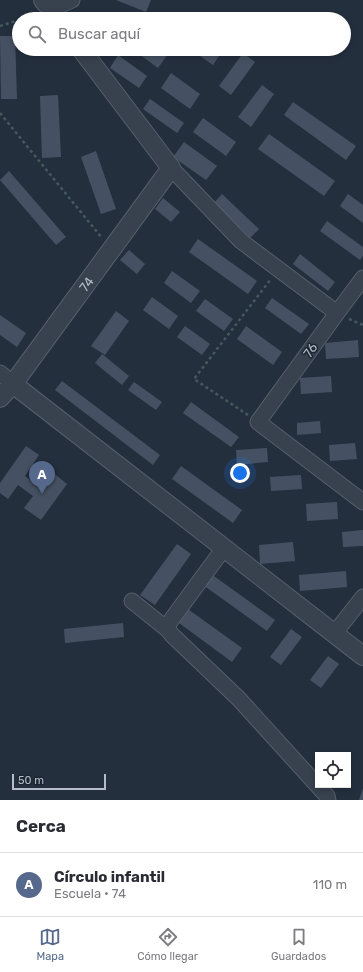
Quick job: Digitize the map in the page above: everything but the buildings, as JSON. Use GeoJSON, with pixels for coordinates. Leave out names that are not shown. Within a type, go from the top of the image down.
{"type":"FeatureCollection","features":[{"type":"Feature","properties":{"kind":"street"},"geometry":{"type":"LineString","coordinates":[[51,9],[72,0]]}},
{"type":"Feature","properties":{"kind":"street"},"geometry":{"type":"LineString","coordinates":[[86,56],[171,168],[241,241],[337,313]]}},
{"type":"Feature","properties":{"kind":"street","name":"74"},"geometry":{"type":"LineString","coordinates":[[0,398],[7,378],[111,250],[171,168]]}},
{"type":"Feature","properties":{"kind":"street","name":"76"},"geometry":{"type":"LineString","coordinates":[[258,422],[363,278]]}},
{"type":"Feature","properties":{"kind":"street"},"geometry":{"type":"LineString","coordinates":[[7,378],[363,656]]}},
{"type":"Feature","properties":{"kind":"street"},"geometry":{"type":"LineString","coordinates":[[258,422],[363,502]]}},
{"type":"Feature","properties":{"kind":"street"},"geometry":{"type":"LineString","coordinates":[[168,630],[169,623],[224,548]]}},
{"type":"Feature","properties":{"kind":"street"},"geometry":{"type":"LineString","coordinates":[[334,634],[363,597]]}},
{"type":"Feature","properties":{"kind":"street"},"geometry":{"type":"LineString","coordinates":[[132,601],[168,630],[239,699],[327,796],[328,800]]}},
{"type":"Feature","properties":{"kind":"path"},"geometry":{"type":"LineString","coordinates":[[0,26],[12,22]]}},
{"type":"Feature","properties":{"kind":"path"},"geometry":{"type":"LineString","coordinates":[[0,113],[111,250]]}},
{"type":"Feature","properties":{"kind":"path"},"geometry":{"type":"LineString","coordinates":[[258,422],[194,379],[278,269]]}},
{"type":"Feature","properties":{"kind":"place","name":"Círculo infantil"},"geometry":{"type":"Point","coordinates":[42,494]}}]}
